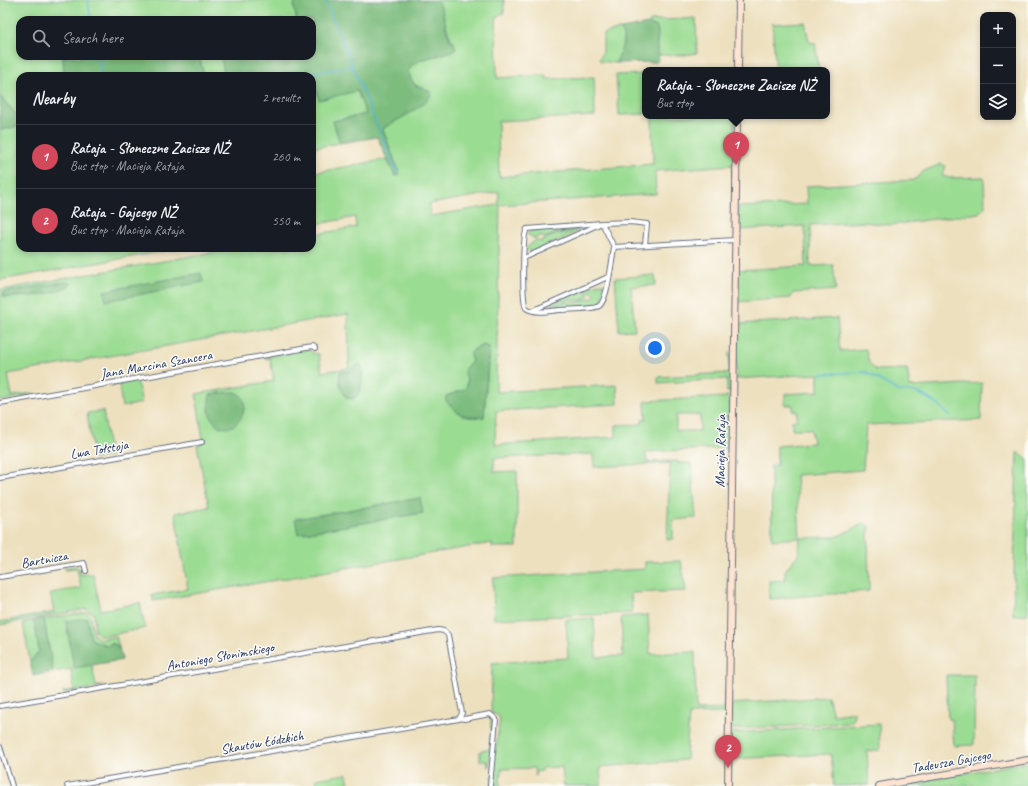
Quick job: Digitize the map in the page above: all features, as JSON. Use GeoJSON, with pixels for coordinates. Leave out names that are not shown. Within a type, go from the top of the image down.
{"type":"FeatureCollection","features":[{"type":"Feature","properties":{"kind":"street"},"geometry":{"type":"LineString","coordinates":[[738,67],[739,0]]}},
{"type":"Feature","properties":{"kind":"street","name":"Macieja Rataja"},"geometry":{"type":"LineString","coordinates":[[728,786],[737,119]]}},
{"type":"Feature","properties":{"kind":"street"},"geometry":{"type":"LineString","coordinates":[[602,223],[614,247],[604,299],[598,306],[532,311],[526,308],[524,302],[524,258],[525,233],[529,228],[602,223],[630,222],[647,224],[645,245]]}},
{"type":"Feature","properties":{"kind":"street"},"geometry":{"type":"LineString","coordinates":[[524,258],[602,223]]}},
{"type":"Feature","properties":{"kind":"street"},"geometry":{"type":"LineString","coordinates":[[614,247],[735,240]]}},
{"type":"Feature","properties":{"kind":"street"},"geometry":{"type":"LineString","coordinates":[[532,311],[608,277]]}},
{"type":"Feature","properties":{"kind":"street","name":"Jana Marcina Szancera"},"geometry":{"type":"LineString","coordinates":[[0,403],[312,347],[315,349]]}},
{"type":"Feature","properties":{"kind":"street","name":"Lwa Tołstoja"},"geometry":{"type":"LineString","coordinates":[[0,478],[202,442]]}},
{"type":"Feature","properties":{"kind":"street","name":"Bartnicza"},"geometry":{"type":"LineString","coordinates":[[0,577],[84,563],[86,571]]}},
{"type":"Feature","properties":{"kind":"street","name":"Antoniego Słonimskiego"},"geometry":{"type":"LineString","coordinates":[[0,706],[438,630],[444,631],[448,637],[462,713],[460,718]]}},
{"type":"Feature","properties":{"kind":"street","name":"Skautów Łódzkich"},"geometry":{"type":"LineString","coordinates":[[67,786],[490,714],[495,717],[497,722],[490,786]]}},
{"type":"Feature","properties":{"kind":"street"},"geometry":{"type":"LineString","coordinates":[[0,747],[12,786]]}},
{"type":"Feature","properties":{"kind":"street","name":"Tadeusza Gajcego"},"geometry":{"type":"LineString","coordinates":[[879,786],[1028,760]]}},
{"type":"Feature","properties":{"kind":"green space"},"geometry":{"type":"Polygon","coordinates":[[[0,0],[297,0],[294,8],[296,16],[16,16],[16,60],[63,60],[64,72],[16,72],[16,114],[0,96],[0,0]]]}},
{"type":"Feature","properties":{"kind":"green space"},"geometry":{"type":"Polygon","coordinates":[[[437,0],[504,0],[504,13],[498,15],[496,21],[497,78],[546,75],[546,79],[594,77],[595,116],[498,121],[499,177],[653,164],[652,119],[735,119],[734,163],[732,163],[734,176],[732,177],[732,165],[655,171],[656,194],[500,205],[496,392],[617,385],[618,404],[496,411],[495,445],[616,437],[616,425],[642,424],[642,419],[646,419],[645,401],[727,397],[727,395],[730,398],[730,448],[646,452],[646,462],[677,461],[678,463],[691,463],[696,518],[673,520],[673,539],[667,540],[670,463],[594,467],[593,454],[494,458],[494,472],[517,471],[517,547],[492,547],[492,543],[153,601],[152,595],[188,589],[175,513],[209,507],[197,445],[201,444],[203,440],[196,394],[274,381],[270,358],[266,359],[266,357],[309,349],[312,353],[319,354],[322,372],[349,368],[348,314],[8,374],[12,396],[33,393],[33,395],[0,401],[0,290],[214,252],[316,252],[316,234],[356,227],[355,217],[316,224],[316,172],[388,159],[395,176],[400,175],[383,130],[385,127],[425,103],[428,90],[415,84],[408,71],[415,61],[445,53],[455,44],[449,34],[437,0]],[[499,192],[429,204],[430,216],[498,205],[499,192]],[[484,345],[473,350],[470,355],[472,362],[466,367],[467,386],[463,390],[446,396],[453,408],[465,416],[484,417],[489,348],[484,345]],[[360,364],[348,372],[341,371],[359,393],[363,368],[360,364]],[[676,415],[676,431],[700,431],[700,415],[676,415]]]}},
{"type":"Feature","properties":{"kind":"green space"},"geometry":{"type":"Polygon","coordinates":[[[437,0],[442,9],[449,37],[456,48],[450,52],[424,59],[413,65],[408,71],[410,78],[415,85],[432,93],[430,97],[419,107],[385,127],[383,130],[400,175],[395,176],[377,137],[340,143],[333,121],[366,114],[357,91],[319,100],[316,90],[316,72],[224,72],[222,60],[316,60],[316,16],[296,16],[294,8],[295,1],[437,0]]]}},
{"type":"Feature","properties":{"kind":"green space"},"geometry":{"type":"Polygon","coordinates":[[[696,18],[697,53],[685,55],[659,55],[657,51],[657,30],[655,26],[649,26],[650,21],[696,18]]]}},
{"type":"Feature","properties":{"kind":"green space"},"geometry":{"type":"Polygon","coordinates":[[[805,22],[809,42],[815,43],[819,67],[776,67],[772,24],[805,22]]]}},
{"type":"Feature","properties":{"kind":"green space"},"geometry":{"type":"Polygon","coordinates":[[[648,24],[657,27],[657,48],[659,55],[657,62],[616,63],[623,42],[623,33],[621,29],[648,24]]]}},
{"type":"Feature","properties":{"kind":"green space"},"geometry":{"type":"Polygon","coordinates":[[[621,29],[623,33],[623,42],[616,63],[600,61],[599,60],[603,51],[603,34],[621,29]]]}},
{"type":"Feature","properties":{"kind":"green space"},"geometry":{"type":"Polygon","coordinates":[[[63,60],[200,60],[203,72],[64,72],[63,60]]]}},
{"type":"Feature","properties":{"kind":"green space"},"geometry":{"type":"Polygon","coordinates":[[[200,60],[222,60],[224,72],[203,72],[200,60]]]}},
{"type":"Feature","properties":{"kind":"green space"},"geometry":{"type":"Polygon","coordinates":[[[642,74],[642,114],[619,115],[616,75],[642,74]]]}},
{"type":"Feature","properties":{"kind":"green space"},"geometry":{"type":"Polygon","coordinates":[[[316,80],[359,92],[367,114],[333,121],[340,143],[316,147],[316,80]]]}},
{"type":"Feature","properties":{"kind":"green space"},"geometry":{"type":"Polygon","coordinates":[[[0,96],[16,114],[16,127],[0,130],[0,96]]]}},
{"type":"Feature","properties":{"kind":"green space"},"geometry":{"type":"Polygon","coordinates":[[[16,127],[16,252],[158,252],[0,280],[0,130],[16,127]]]}},
{"type":"Feature","properties":{"kind":"green space"},"geometry":{"type":"Polygon","coordinates":[[[941,164],[946,166],[942,176],[950,178],[984,177],[985,207],[979,213],[890,225],[864,222],[811,225],[810,266],[833,265],[836,290],[793,293],[791,298],[736,302],[737,270],[806,266],[805,226],[738,230],[738,207],[807,204],[806,186],[914,180],[924,171],[941,164]]]}},
{"type":"Feature","properties":{"kind":"green space"},"geometry":{"type":"Polygon","coordinates":[[[578,227],[578,229],[557,233],[544,238],[540,235],[535,239],[527,234],[531,230],[578,227]]]}},
{"type":"Feature","properties":{"kind":"green space"},"geometry":{"type":"Polygon","coordinates":[[[579,231],[533,252],[527,250],[526,248],[536,240],[541,242],[554,235],[579,231]]]}},
{"type":"Feature","properties":{"kind":"green space"},"geometry":{"type":"Polygon","coordinates":[[[201,273],[203,282],[106,301],[104,291],[201,273]]]}},
{"type":"Feature","properties":{"kind":"green space"},"geometry":{"type":"Polygon","coordinates":[[[655,275],[656,285],[631,287],[635,330],[619,331],[615,278],[655,275]]]}},
{"type":"Feature","properties":{"kind":"green space"},"geometry":{"type":"Polygon","coordinates":[[[66,282],[71,283],[63,289],[47,294],[21,297],[4,297],[3,295],[4,292],[66,282]]]}},
{"type":"Feature","properties":{"kind":"green space"},"geometry":{"type":"Polygon","coordinates":[[[600,283],[604,284],[604,293],[602,299],[596,305],[551,308],[561,303],[579,302],[593,298],[595,295],[594,292],[589,292],[585,289],[600,283]]]}},
{"type":"Feature","properties":{"kind":"green space"},"geometry":{"type":"Polygon","coordinates":[[[583,290],[588,293],[588,297],[581,300],[569,300],[552,306],[551,304],[583,290]]]}},
{"type":"Feature","properties":{"kind":"green space"},"geometry":{"type":"Polygon","coordinates":[[[837,318],[840,351],[866,349],[869,363],[876,370],[907,369],[910,387],[982,383],[981,420],[866,425],[863,470],[796,475],[800,538],[772,540],[771,466],[777,465],[777,446],[813,443],[811,429],[792,429],[792,421],[797,420],[797,411],[793,411],[793,405],[785,405],[785,394],[818,392],[818,374],[736,379],[737,324],[837,318]]]}},
{"type":"Feature","properties":{"kind":"green space"},"geometry":{"type":"Polygon","coordinates":[[[484,345],[489,348],[484,417],[462,415],[446,401],[446,396],[463,390],[467,386],[467,379],[464,372],[466,367],[472,362],[470,355],[473,350],[484,345]]]}},
{"type":"Feature","properties":{"kind":"green space"},"geometry":{"type":"Polygon","coordinates":[[[729,353],[732,354],[731,392],[727,392],[727,379],[658,383],[658,377],[729,373],[729,353]]]}},
{"type":"Feature","properties":{"kind":"green space"},"geometry":{"type":"Polygon","coordinates":[[[360,364],[362,375],[359,392],[353,399],[347,398],[340,386],[340,372],[348,372],[360,364]]]}},
{"type":"Feature","properties":{"kind":"green space"},"geometry":{"type":"Polygon","coordinates":[[[147,378],[148,379],[137,381],[142,403],[122,407],[119,384],[147,378]]]}},
{"type":"Feature","properties":{"kind":"green space"},"geometry":{"type":"Polygon","coordinates":[[[236,392],[240,395],[245,404],[244,410],[240,419],[234,425],[228,428],[221,427],[215,423],[211,416],[209,407],[210,395],[216,393],[236,392]]]}},
{"type":"Feature","properties":{"kind":"green space"},"geometry":{"type":"Polygon","coordinates":[[[103,411],[110,456],[94,459],[87,413],[103,411]]]}},
{"type":"Feature","properties":{"kind":"green space"},"geometry":{"type":"Polygon","coordinates":[[[1017,452],[1028,460],[1028,614],[1013,615],[1017,452]]]}},
{"type":"Feature","properties":{"kind":"green space"},"geometry":{"type":"Polygon","coordinates":[[[420,498],[423,513],[298,534],[295,519],[420,498]]]}},
{"type":"Feature","properties":{"kind":"green space"},"geometry":{"type":"Polygon","coordinates":[[[863,524],[870,527],[868,534],[869,591],[769,599],[769,581],[785,580],[785,571],[799,553],[800,538],[836,537],[863,524]]]}},
{"type":"Feature","properties":{"kind":"green space"},"geometry":{"type":"Polygon","coordinates":[[[681,561],[686,591],[631,593],[632,613],[494,619],[493,578],[645,569],[645,562],[681,561]]]}},
{"type":"Feature","properties":{"kind":"green space"},"geometry":{"type":"Polygon","coordinates":[[[75,566],[80,569],[81,575],[93,574],[101,610],[140,603],[145,628],[105,636],[99,635],[95,631],[94,614],[87,609],[0,625],[0,622],[54,612],[50,593],[81,588],[77,569],[65,570],[64,568],[75,566]]]}},
{"type":"Feature","properties":{"kind":"green space"},"geometry":{"type":"Polygon","coordinates":[[[88,612],[95,636],[99,638],[106,638],[116,636],[119,647],[111,643],[109,645],[99,643],[91,639],[74,668],[92,665],[96,686],[106,686],[63,693],[62,692],[74,690],[71,669],[53,672],[44,619],[88,612]]]}},
{"type":"Feature","properties":{"kind":"green space"},"geometry":{"type":"Polygon","coordinates":[[[648,615],[650,654],[695,652],[696,710],[725,709],[725,691],[727,692],[727,730],[725,732],[725,713],[689,714],[686,760],[600,767],[601,786],[564,786],[562,767],[542,768],[542,771],[535,772],[535,776],[534,768],[501,769],[500,786],[492,786],[493,765],[500,720],[498,715],[491,713],[492,663],[568,658],[566,620],[594,618],[596,657],[623,656],[621,617],[648,615]]]}},
{"type":"Feature","properties":{"kind":"green space"},"geometry":{"type":"Polygon","coordinates":[[[87,618],[91,639],[105,645],[114,644],[119,647],[122,660],[74,668],[66,621],[87,618]]]}},
{"type":"Feature","properties":{"kind":"green space"},"geometry":{"type":"Polygon","coordinates":[[[44,619],[53,672],[33,676],[30,662],[39,651],[34,621],[44,619]]]}},
{"type":"Feature","properties":{"kind":"green space"},"geometry":{"type":"Polygon","coordinates":[[[34,621],[39,651],[30,662],[23,623],[34,621]]]}},
{"type":"Feature","properties":{"kind":"green space"},"geometry":{"type":"Polygon","coordinates":[[[946,675],[975,675],[973,745],[954,746],[952,719],[948,719],[946,675]]]}},
{"type":"Feature","properties":{"kind":"green space"},"geometry":{"type":"Polygon","coordinates":[[[828,697],[833,715],[854,712],[853,720],[848,723],[732,729],[731,704],[828,697]]]}},
{"type":"Feature","properties":{"kind":"green space"},"geometry":{"type":"Polygon","coordinates":[[[488,716],[494,719],[488,768],[487,761],[480,761],[480,751],[490,749],[491,718],[488,716]]]}},
{"type":"Feature","properties":{"kind":"green space"},"geometry":{"type":"Polygon","coordinates":[[[879,724],[880,750],[867,751],[869,785],[834,786],[831,754],[730,759],[730,733],[879,724]]]}},
{"type":"Feature","properties":{"kind":"green space"},"geometry":{"type":"Polygon","coordinates":[[[1028,762],[1028,786],[974,786],[971,784],[969,786],[891,786],[1028,762]]]}},
{"type":"Feature","properties":{"kind":"green space"},"geometry":{"type":"Polygon","coordinates":[[[347,774],[349,786],[317,786],[316,779],[347,774]]]}},
{"type":"Feature","properties":{"kind":"waterway"},"geometry":{"type":"LineString","coordinates":[[88,0],[90,16]]}},
{"type":"Feature","properties":{"kind":"waterway"},"geometry":{"type":"LineString","coordinates":[[325,0],[397,173]]}},
{"type":"Feature","properties":{"kind":"waterway"},"geometry":{"type":"LineString","coordinates":[[99,60],[101,72]]}},
{"type":"Feature","properties":{"kind":"waterway"},"geometry":{"type":"LineString","coordinates":[[316,72],[352,66]]}},
{"type":"Feature","properties":{"kind":"waterway"},"geometry":{"type":"LineString","coordinates":[[821,374],[866,372],[898,391],[916,392],[926,397],[937,404],[950,416]]}},
{"type":"Feature","properties":{"kind":"place","name":"Rataja - Słoneczne Zacisze NŻ"},"geometry":{"type":"Point","coordinates":[736,165]}},
{"type":"Feature","properties":{"kind":"place","name":"Rataja - Gajcego NŻ"},"geometry":{"type":"Point","coordinates":[728,768]}}]}
